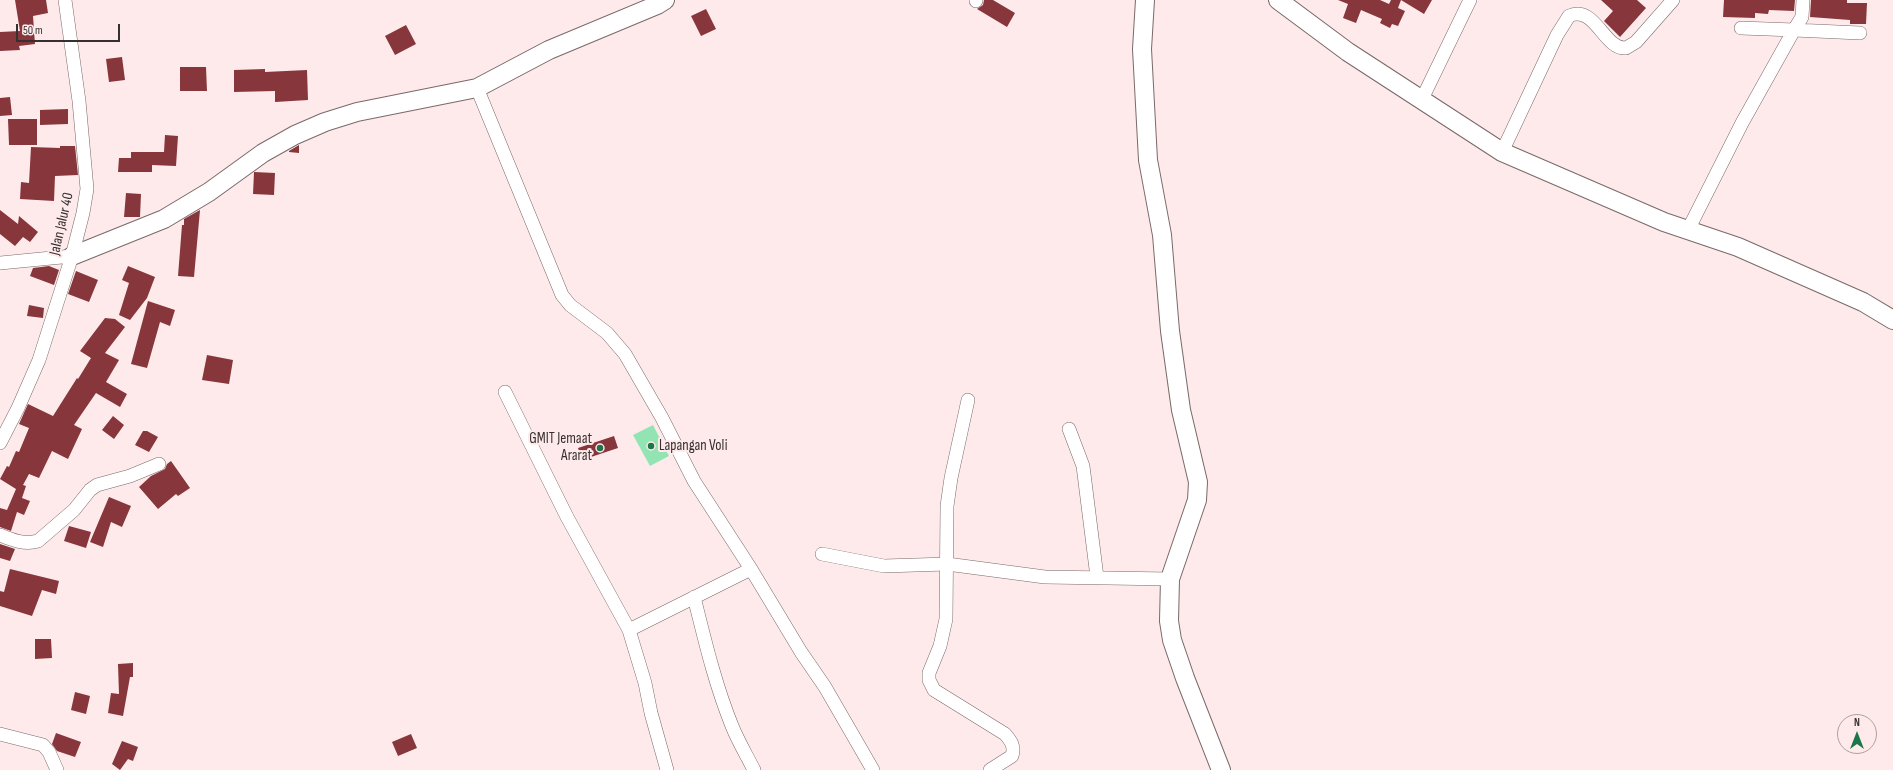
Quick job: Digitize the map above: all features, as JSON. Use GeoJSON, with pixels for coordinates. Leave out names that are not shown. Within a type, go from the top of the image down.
{"type":"FeatureCollection","features":[{"type":"Feature","properties":{"kind":"street","name":"Jalan Jalur 40"},"geometry":{"type":"LineString","coordinates":[[0,443],[18,408],[39,360],[72,256],[83,213],[87,189],[80,101],[65,0]]}},
{"type":"Feature","properties":{"kind":"street"},"geometry":{"type":"LineString","coordinates":[[0,263],[72,256],[164,220],[209,192],[263,153],[295,135],[325,122],[357,112],[477,88],[550,50],[657,5],[665,0]]}},
{"type":"Feature","properties":{"kind":"street"},"geometry":{"type":"LineString","coordinates":[[1145,0],[1142,49],[1145,132],[1148,160],[1162,235],[1169,324],[1180,410],[1198,482],[1197,500],[1170,579],[1169,621],[1172,640],[1185,678],[1221,770]]}},
{"type":"Feature","properties":{"kind":"street"},"geometry":{"type":"LineString","coordinates":[[1278,0],[1348,52],[1502,152],[1664,222],[1738,247],[1794,271],[1863,302],[1893,320]]}},
{"type":"Feature","properties":{"kind":"street"},"geometry":{"type":"LineString","coordinates":[[1422,99],[1470,0]]}},
{"type":"Feature","properties":{"kind":"street"},"geometry":{"type":"LineString","coordinates":[[1502,152],[1557,35],[1569,16],[1578,14],[1586,16],[1617,46],[1626,48],[1636,42],[1673,0]]}},
{"type":"Feature","properties":{"kind":"street"},"geometry":{"type":"LineString","coordinates":[[1688,230],[1742,123],[1802,17],[1803,0]]}},
{"type":"Feature","properties":{"kind":"street"},"geometry":{"type":"LineString","coordinates":[[1741,28],[1860,33]]}},
{"type":"Feature","properties":{"kind":"street"},"geometry":{"type":"LineString","coordinates":[[477,88],[562,295],[570,305],[607,333],[625,354],[662,418],[694,481],[825,687],[873,770]]}},
{"type":"Feature","properties":{"kind":"street"},"geometry":{"type":"LineString","coordinates":[[505,392],[567,517],[629,630],[639,662],[667,770]]}},
{"type":"Feature","properties":{"kind":"street"},"geometry":{"type":"LineString","coordinates":[[968,400],[951,478],[947,506],[946,618],[940,646],[929,673],[930,683],[934,690],[979,717],[1009,738],[1013,745],[1012,756],[990,770]]}},
{"type":"Feature","properties":{"kind":"street"},"geometry":{"type":"LineString","coordinates":[[1069,429],[1082,466],[1097,576]]}},
{"type":"Feature","properties":{"kind":"street"},"geometry":{"type":"LineString","coordinates":[[0,535],[21,542],[32,543],[38,541],[74,510],[90,490],[97,485],[130,476],[159,464]]}},
{"type":"Feature","properties":{"kind":"street"},"geometry":{"type":"LineString","coordinates":[[822,554],[884,566],[947,564],[1045,576],[1097,576],[1170,579]]}},
{"type":"Feature","properties":{"kind":"street"},"geometry":{"type":"LineString","coordinates":[[629,630],[751,569]]}},
{"type":"Feature","properties":{"kind":"street"},"geometry":{"type":"LineString","coordinates":[[694,597],[709,660],[723,702],[733,728],[754,770]]}},
{"type":"Feature","properties":{"kind":"street"},"geometry":{"type":"LineString","coordinates":[[0,734],[43,745],[49,752],[57,770]]}},
{"type":"Feature","properties":{"kind":"green space","name":"Lapangan Voli"},"geometry":{"type":"Polygon","coordinates":[[[653,425],[669,456],[650,466],[633,435],[653,425]]]}},
{"type":"Feature","properties":{"kind":"building"},"geometry":{"type":"Polygon","coordinates":[[[15,0],[46,0],[48,13],[33,16],[35,44],[19,46],[20,50],[0,51],[0,32],[20,31],[15,0]]]}},
{"type":"Feature","properties":{"kind":"building"},"geometry":{"type":"Polygon","coordinates":[[[984,0],[993,0],[1015,13],[1007,27],[977,9],[983,5],[984,0]]]}},
{"type":"Feature","properties":{"kind":"building"},"geometry":{"type":"Polygon","coordinates":[[[1338,0],[1380,0],[1389,4],[1391,0],[1401,0],[1398,8],[1405,11],[1398,26],[1392,24],[1390,28],[1380,23],[1382,19],[1361,10],[1356,23],[1343,18],[1348,4],[1338,0]]]}},
{"type":"Feature","properties":{"kind":"building"},"geometry":{"type":"Polygon","coordinates":[[[1401,0],[1432,0],[1424,14],[1401,0]]]}},
{"type":"Feature","properties":{"kind":"building"},"geometry":{"type":"Polygon","coordinates":[[[1601,0],[1637,0],[1646,8],[1620,37],[1604,21],[1613,11],[1601,0]]]}},
{"type":"Feature","properties":{"kind":"building"},"geometry":{"type":"Polygon","coordinates":[[[1724,0],[1795,0],[1794,11],[1769,10],[1768,14],[1755,13],[1755,18],[1723,17],[1724,0]]]}},
{"type":"Feature","properties":{"kind":"building"},"geometry":{"type":"Polygon","coordinates":[[[1811,0],[1847,0],[1847,3],[1867,3],[1866,24],[1850,24],[1850,20],[1810,17],[1811,0]]]}},
{"type":"Feature","properties":{"kind":"building"},"geometry":{"type":"Polygon","coordinates":[[[706,9],[716,29],[701,36],[691,16],[706,9]]]}},
{"type":"Feature","properties":{"kind":"building"},"geometry":{"type":"Polygon","coordinates":[[[406,25],[416,44],[395,55],[385,36],[406,25]]]}},
{"type":"Feature","properties":{"kind":"building"},"geometry":{"type":"Polygon","coordinates":[[[122,57],[125,80],[109,82],[106,59],[122,57]]]}},
{"type":"Feature","properties":{"kind":"building"},"geometry":{"type":"Polygon","coordinates":[[[180,67],[206,67],[207,91],[180,91],[180,67]]]}},
{"type":"Feature","properties":{"kind":"building"},"geometry":{"type":"Polygon","coordinates":[[[265,69],[265,72],[307,70],[308,100],[275,102],[275,91],[234,92],[234,70],[265,69]]]}},
{"type":"Feature","properties":{"kind":"building"},"geometry":{"type":"Polygon","coordinates":[[[10,97],[12,115],[0,116],[0,98],[10,97]]]}},
{"type":"Feature","properties":{"kind":"building"},"geometry":{"type":"Polygon","coordinates":[[[68,109],[68,124],[40,125],[40,110],[68,109]]]}},
{"type":"Feature","properties":{"kind":"building"},"geometry":{"type":"Polygon","coordinates":[[[8,119],[37,119],[37,145],[9,145],[8,119]]]}},
{"type":"Feature","properties":{"kind":"building"},"geometry":{"type":"Polygon","coordinates":[[[165,135],[178,136],[176,166],[152,165],[152,172],[118,172],[119,158],[131,158],[131,152],[164,152],[165,135]]]}},
{"type":"Feature","properties":{"kind":"building"},"geometry":{"type":"Polygon","coordinates":[[[299,145],[299,153],[289,152],[289,151],[299,145]]]}},
{"type":"Feature","properties":{"kind":"building"},"geometry":{"type":"Polygon","coordinates":[[[60,146],[75,146],[78,175],[55,176],[54,201],[20,199],[21,182],[29,183],[31,147],[60,148],[60,146]]]}},
{"type":"Feature","properties":{"kind":"building"},"geometry":{"type":"Polygon","coordinates":[[[254,172],[275,173],[274,195],[253,194],[254,172]]]}},
{"type":"Feature","properties":{"kind":"building"},"geometry":{"type":"Polygon","coordinates":[[[126,193],[141,194],[140,217],[124,217],[126,193]]]}},
{"type":"Feature","properties":{"kind":"building"},"geometry":{"type":"Polygon","coordinates":[[[0,210],[18,224],[19,216],[38,232],[30,242],[23,237],[15,246],[0,234],[0,210]]]}},
{"type":"Feature","properties":{"kind":"building"},"geometry":{"type":"Polygon","coordinates":[[[200,210],[194,277],[178,276],[182,225],[184,225],[184,219],[200,210]]]}},
{"type":"Feature","properties":{"kind":"building"},"geometry":{"type":"Polygon","coordinates":[[[49,266],[59,270],[54,285],[30,276],[33,268],[49,266]]]}},
{"type":"Feature","properties":{"kind":"building"},"geometry":{"type":"Polygon","coordinates":[[[128,266],[155,277],[147,298],[130,320],[119,315],[129,283],[122,280],[128,266]]]}},
{"type":"Feature","properties":{"kind":"building"},"geometry":{"type":"Polygon","coordinates":[[[76,271],[98,280],[89,302],[68,294],[76,271]]]}},
{"type":"Feature","properties":{"kind":"building"},"geometry":{"type":"Polygon","coordinates":[[[148,301],[175,310],[170,326],[160,322],[147,368],[131,364],[148,301]]]}},
{"type":"Feature","properties":{"kind":"building"},"geometry":{"type":"Polygon","coordinates":[[[29,305],[44,308],[43,318],[27,316],[29,305]]]}},
{"type":"Feature","properties":{"kind":"building"},"geometry":{"type":"Polygon","coordinates":[[[105,318],[115,319],[125,327],[105,353],[119,360],[106,382],[127,394],[120,407],[96,393],[74,425],[82,429],[68,459],[52,451],[39,478],[29,474],[23,485],[26,486],[22,498],[30,501],[24,515],[17,512],[11,531],[0,527],[0,508],[7,510],[16,489],[0,479],[7,466],[9,467],[16,451],[19,452],[29,428],[19,424],[28,404],[53,416],[91,358],[80,351],[105,318]]]}},
{"type":"Feature","properties":{"kind":"building"},"geometry":{"type":"Polygon","coordinates":[[[207,355],[233,360],[229,384],[202,380],[207,355]]]}},
{"type":"Feature","properties":{"kind":"building"},"geometry":{"type":"Polygon","coordinates":[[[113,416],[124,425],[114,439],[102,430],[113,416]]]}},
{"type":"Feature","properties":{"kind":"building"},"geometry":{"type":"Polygon","coordinates":[[[143,431],[147,431],[158,437],[149,452],[135,445],[143,431]]]}},
{"type":"Feature","properties":{"kind":"building"},"geometry":{"type":"Polygon","coordinates":[[[614,436],[618,448],[582,460],[578,448],[614,436]]]}},
{"type":"Feature","properties":{"kind":"building"},"geometry":{"type":"Polygon","coordinates":[[[171,461],[190,488],[178,496],[176,494],[158,509],[139,487],[151,476],[165,469],[167,464],[171,461]]]}},
{"type":"Feature","properties":{"kind":"building"},"geometry":{"type":"Polygon","coordinates":[[[109,497],[131,506],[122,527],[111,522],[103,547],[90,542],[109,497]]]}},
{"type":"Feature","properties":{"kind":"building"},"geometry":{"type":"Polygon","coordinates":[[[69,526],[91,532],[86,548],[64,541],[69,526]]]}},
{"type":"Feature","properties":{"kind":"building"},"geometry":{"type":"Polygon","coordinates":[[[0,544],[15,549],[10,561],[0,558],[0,544]]]}},
{"type":"Feature","properties":{"kind":"building"},"geometry":{"type":"Polygon","coordinates":[[[10,569],[59,581],[56,594],[42,590],[32,616],[0,606],[0,591],[4,592],[10,569]]]}},
{"type":"Feature","properties":{"kind":"building"},"geometry":{"type":"Polygon","coordinates":[[[35,639],[51,639],[52,658],[35,659],[35,639]]]}},
{"type":"Feature","properties":{"kind":"building"},"geometry":{"type":"Polygon","coordinates":[[[133,663],[133,677],[130,677],[123,716],[108,713],[111,693],[119,694],[118,664],[133,663]]]}},
{"type":"Feature","properties":{"kind":"building"},"geometry":{"type":"Polygon","coordinates":[[[75,692],[90,696],[86,714],[71,710],[75,692]]]}},
{"type":"Feature","properties":{"kind":"building"},"geometry":{"type":"Polygon","coordinates":[[[56,733],[81,742],[75,757],[57,751],[52,744],[56,733]]]}},
{"type":"Feature","properties":{"kind":"building"},"geometry":{"type":"Polygon","coordinates":[[[411,734],[417,748],[398,756],[392,742],[411,734]]]}},
{"type":"Feature","properties":{"kind":"building"},"geometry":{"type":"Polygon","coordinates":[[[122,741],[138,747],[133,761],[128,759],[120,770],[112,764],[122,741]]]}},
{"type":"Feature","properties":{"kind":"place","name":"Lapangan Voli"},"geometry":{"type":"Point","coordinates":[651,446]}},
{"type":"Feature","properties":{"kind":"place","name":"GMIT Jemaat Ararat"},"geometry":{"type":"Point","coordinates":[600,448]}}]}
